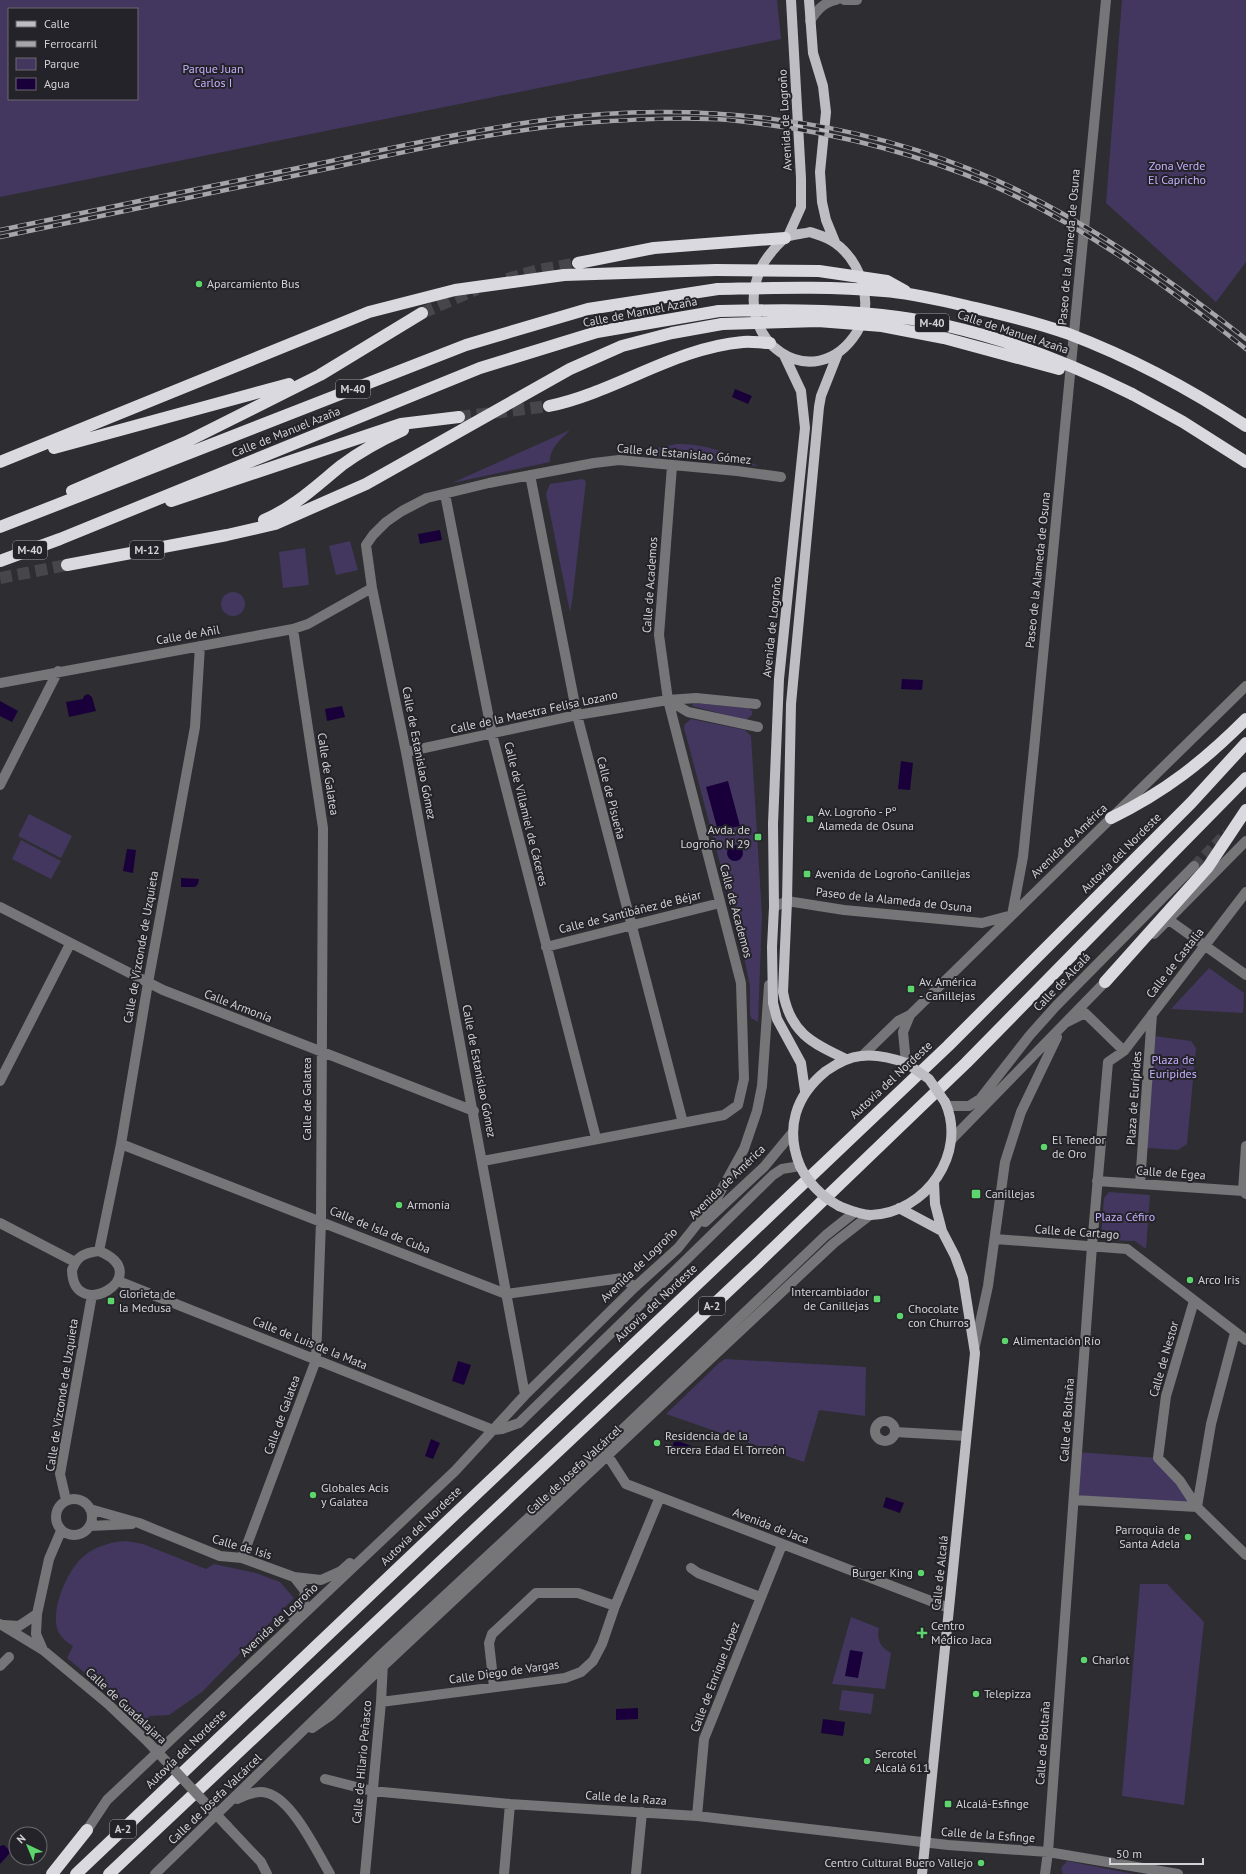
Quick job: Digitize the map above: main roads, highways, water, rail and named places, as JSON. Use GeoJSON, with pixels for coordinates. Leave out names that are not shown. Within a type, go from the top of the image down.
{"type":"FeatureCollection","features":[{"type":"Feature","properties":{"kind":"highway"},"geometry":{"type":"LineString","coordinates":[[578,263],[654,248],[787,237]]}},
{"type":"Feature","properties":{"kind":"highway"},"geometry":{"type":"LineString","coordinates":[[0,463],[369,312],[455,290],[564,275],[716,270],[819,271],[887,281],[911,294]]}},
{"type":"Feature","properties":{"kind":"highway","name":"Calle de Manuel Azaña"},"geometry":{"type":"LineString","coordinates":[[0,527],[466,345],[588,309],[718,289],[819,287],[911,294],[995,313],[1068,334],[1108,350],[1187,389],[1246,426]]}},
{"type":"Feature","properties":{"kind":"highway","name":"Calle de Manuel Azaña"},"geometry":{"type":"LineString","coordinates":[[0,561],[480,368],[597,332],[719,311],[817,310],[884,315],[948,326],[1059,360],[1132,394],[1183,422],[1246,462]]}},
{"type":"Feature","properties":{"kind":"highway"},"geometry":{"type":"LineString","coordinates":[[0,521],[186,442],[320,375],[422,314]]}},
{"type":"Feature","properties":{"kind":"highway"},"geometry":{"type":"LineString","coordinates":[[227,535],[275,524],[366,484],[570,369],[622,346],[672,333],[722,324],[818,322],[882,326],[987,348],[1056,368],[1132,394]]}},
{"type":"Feature","properties":{"kind":"highway"},"geometry":{"type":"LineString","coordinates":[[549,406],[583,397],[668,361],[696,351],[744,342],[770,344]]}},
{"type":"Feature","properties":{"kind":"highway"},"geometry":{"type":"LineString","coordinates":[[0,463],[110,432],[281,387],[314,374],[320,375]]}},
{"type":"Feature","properties":{"kind":"highway"},"geometry":{"type":"LineString","coordinates":[[60,538],[401,424],[459,417]]}},
{"type":"Feature","properties":{"kind":"highway"},"geometry":{"type":"LineString","coordinates":[[227,535],[273,516],[306,496],[342,465],[370,446],[403,430],[434,419]]}},
{"type":"Feature","properties":{"kind":"highway","name":"M-12"},"geometry":{"type":"LineString","coordinates":[[68,565],[227,535]]}},
{"type":"Feature","properties":{"kind":"highway"},"geometry":{"type":"LineString","coordinates":[[1111,818],[1143,802],[1164,789],[1199,762],[1246,720]]}},
{"type":"Feature","properties":{"kind":"highway","name":"Autovía del Nordeste"},"geometry":{"type":"LineString","coordinates":[[76,1874],[948,1046],[1191,803],[1246,743]]}},
{"type":"Feature","properties":{"kind":"highway","name":"A-2"},"geometry":{"type":"LineString","coordinates":[[109,1874],[754,1266],[960,1068],[1246,778]]}},
{"type":"Feature","properties":{"kind":"highway"},"geometry":{"type":"LineString","coordinates":[[1105,982],[1208,867],[1246,810]]}},
{"type":"Feature","properties":{"kind":"highway"},"geometry":{"type":"LineString","coordinates":[[52,1874],[87,1830]]}},
{"type":"Feature","properties":{"kind":"main road","name":"Avenida de Logroño"},"geometry":{"type":"LineString","coordinates":[[787,237],[801,207],[791,0]]}},
{"type":"Feature","properties":{"kind":"main road"},"geometry":{"type":"LineString","coordinates":[[809,0],[813,53],[823,86],[826,112],[820,172],[822,202],[826,220],[835,242],[848,255],[863,284],[866,303],[863,323],[851,342],[838,353],[809,362],[784,355],[770,344],[761,330],[755,316],[753,300],[754,287],[764,261],[787,237],[810,232],[835,242]]}},
{"type":"Feature","properties":{"kind":"main road"},"geometry":{"type":"LineString","coordinates":[[838,353],[821,396],[816,430],[791,704],[787,900],[783,992],[786,1006],[797,1029],[812,1042],[846,1059]]}},
{"type":"Feature","properties":{"kind":"main road","name":"Avenida de Logroño"},"geometry":{"type":"LineString","coordinates":[[784,355],[801,391],[804,428],[779,678],[773,824],[773,1003],[777,1019],[801,1064],[805,1091]]}},
{"type":"Feature","properties":{"kind":"main road"},"geometry":{"type":"LineString","coordinates":[[862,1056],[883,1057],[906,1063],[929,1079],[946,1104],[952,1139],[947,1161],[934,1182],[912,1202],[887,1212],[870,1215],[839,1206],[820,1194],[812,1186],[795,1155],[793,1132],[798,1104],[805,1091],[826,1071],[846,1059],[862,1056]]}},
{"type":"Feature","properties":{"kind":"main road","name":"Calle de Alcalá"},"geometry":{"type":"LineString","coordinates":[[922,1874],[975,1346],[963,1278],[955,1256],[942,1231],[935,1204],[934,1182]]}},
{"type":"Feature","properties":{"kind":"main road"},"geometry":{"type":"LineString","coordinates":[[899,1208],[942,1231]]}},
{"type":"Feature","properties":{"kind":"water"},"geometry":{"type":"Polygon","coordinates":[[[735,389],[752,396],[748,404],[732,397],[735,389]]]}},
{"type":"Feature","properties":{"kind":"water"},"geometry":{"type":"Polygon","coordinates":[[[440,530],[442,540],[420,544],[418,534],[440,530]]]}},
{"type":"Feature","properties":{"kind":"water"},"geometry":{"type":"Polygon","coordinates":[[[902,679],[923,680],[922,690],[901,689],[902,679]]]}},
{"type":"Feature","properties":{"kind":"water"},"geometry":{"type":"Polygon","coordinates":[[[88,694],[92,697],[96,711],[69,717],[66,702],[83,699],[84,696],[88,694]]]}},
{"type":"Feature","properties":{"kind":"water"},"geometry":{"type":"Polygon","coordinates":[[[0,701],[18,711],[12,722],[0,716],[0,701]]]}},
{"type":"Feature","properties":{"kind":"water"},"geometry":{"type":"Polygon","coordinates":[[[342,706],[345,717],[327,721],[325,709],[342,706]]]}},
{"type":"Feature","properties":{"kind":"water"},"geometry":{"type":"Polygon","coordinates":[[[901,761],[913,763],[910,790],[898,789],[901,761]]]}},
{"type":"Feature","properties":{"kind":"water"},"geometry":{"type":"Polygon","coordinates":[[[728,781],[740,826],[718,831],[706,787],[728,781]]]}},
{"type":"Feature","properties":{"kind":"water"},"geometry":{"type":"Polygon","coordinates":[[[735,845],[742,850],[743,853],[738,860],[735,861],[728,856],[727,853],[732,846],[735,845]]]}},
{"type":"Feature","properties":{"kind":"water"},"geometry":{"type":"Polygon","coordinates":[[[127,849],[136,850],[133,873],[123,871],[127,849]]]}},
{"type":"Feature","properties":{"kind":"water"},"geometry":{"type":"Polygon","coordinates":[[[181,878],[199,879],[198,884],[195,887],[181,887],[181,878]]]}},
{"type":"Feature","properties":{"kind":"water"},"geometry":{"type":"Polygon","coordinates":[[[458,1361],[471,1365],[464,1385],[452,1381],[458,1361]]]}},
{"type":"Feature","properties":{"kind":"water"},"geometry":{"type":"Polygon","coordinates":[[[431,1439],[440,1443],[433,1459],[425,1456],[431,1439]]]}},
{"type":"Feature","properties":{"kind":"water"},"geometry":{"type":"Polygon","coordinates":[[[675,1440],[692,1446],[688,1455],[671,1448],[675,1440]]]}},
{"type":"Feature","properties":{"kind":"water"},"geometry":{"type":"Polygon","coordinates":[[[886,1497],[904,1503],[900,1513],[883,1507],[886,1497]]]}},
{"type":"Feature","properties":{"kind":"water"},"geometry":{"type":"Polygon","coordinates":[[[850,1650],[863,1652],[858,1678],[845,1676],[850,1650]]]}},
{"type":"Feature","properties":{"kind":"water"},"geometry":{"type":"Polygon","coordinates":[[[638,1708],[638,1719],[616,1720],[616,1709],[638,1708]]]}},
{"type":"Feature","properties":{"kind":"water"},"geometry":{"type":"Polygon","coordinates":[[[823,1719],[845,1722],[843,1736],[821,1733],[823,1719]]]}},
{"type":"Feature","properties":{"kind":"water"},"geometry":{"type":"Polygon","coordinates":[[[4,1845],[8,1849],[8,1855],[0,1864],[0,1846],[4,1845]]]}},
{"type":"Feature","properties":{"kind":"tunnel"},"geometry":{"type":"LineString","coordinates":[[507,279],[539,270],[578,263]]}},
{"type":"Feature","properties":{"kind":"tunnel"},"geometry":{"type":"LineString","coordinates":[[422,313],[477,289]]}},
{"type":"Feature","properties":{"kind":"tunnel"},"geometry":{"type":"LineString","coordinates":[[459,417],[549,406]]}},
{"type":"Feature","properties":{"kind":"tunnel"},"geometry":{"type":"LineString","coordinates":[[0,578],[67,565]]}},
{"type":"Feature","properties":{"kind":"tunnel"},"geometry":{"type":"LineString","coordinates":[[1194,866],[1226,833]]}},
{"type":"Feature","properties":{"kind":"railway"},"geometry":{"type":"LineString","coordinates":[[0,230],[399,146],[509,125],[595,115],[654,112],[712,113],[771,119],[829,128],[886,141],[942,158],[996,180],[1030,196],[1095,232],[1187,294],[1246,339]]}},
{"type":"Feature","properties":{"kind":"railway"},"geometry":{"type":"LineString","coordinates":[[0,237],[462,140],[536,128],[610,121],[655,119],[684,118],[729,120],[829,135],[895,151],[928,161],[991,185],[1026,201],[1092,238],[1155,280],[1246,349]]}},
{"type":"Feature","properties":{"kind":"place","name":"Aparcamiento Bus"},"geometry":{"type":"Point","coordinates":[199,284]}},
{"type":"Feature","properties":{"kind":"place","name":"Av. Logroño - Pº Alameda de Osuna"},"geometry":{"type":"Point","coordinates":[810,819]}},
{"type":"Feature","properties":{"kind":"place","name":"Avda. de Logroño N 29"},"geometry":{"type":"Point","coordinates":[758,837]}},
{"type":"Feature","properties":{"kind":"place","name":"Avenida de Logroño-Canillejas"},"geometry":{"type":"Point","coordinates":[807,874]}},
{"type":"Feature","properties":{"kind":"place","name":"Av. América - Canillejas"},"geometry":{"type":"Point","coordinates":[911,989]}},
{"type":"Feature","properties":{"kind":"place","name":"El Tenedor de Oro"},"geometry":{"type":"Point","coordinates":[1044,1147]}},
{"type":"Feature","properties":{"kind":"place","name":"Canillejas"},"geometry":{"type":"Point","coordinates":[976,1194]}},
{"type":"Feature","properties":{"kind":"place","name":"Armonía"},"geometry":{"type":"Point","coordinates":[399,1205]}},
{"type":"Feature","properties":{"kind":"place","name":"Arco Iris"},"geometry":{"type":"Point","coordinates":[1190,1280]}},
{"type":"Feature","properties":{"kind":"place","name":"Intercambiador de Canillejas"},"geometry":{"type":"Point","coordinates":[877,1299]}},
{"type":"Feature","properties":{"kind":"place","name":"Glorieta de la Medusa"},"geometry":{"type":"Point","coordinates":[111,1301]}},
{"type":"Feature","properties":{"kind":"place","name":"Chocolate con Churros"},"geometry":{"type":"Point","coordinates":[900,1316]}},
{"type":"Feature","properties":{"kind":"place","name":"Alimentación Río"},"geometry":{"type":"Point","coordinates":[1005,1341]}},
{"type":"Feature","properties":{"kind":"place","name":"Residencia de la Tercera Edad El Torreón"},"geometry":{"type":"Point","coordinates":[657,1443]}},
{"type":"Feature","properties":{"kind":"place","name":"Globales Acis y Galatea"},"geometry":{"type":"Point","coordinates":[313,1495]}},
{"type":"Feature","properties":{"kind":"place","name":"Parroquia de Santa Adela"},"geometry":{"type":"Point","coordinates":[1188,1537]}},
{"type":"Feature","properties":{"kind":"place","name":"Burger King"},"geometry":{"type":"Point","coordinates":[921,1573]}},
{"type":"Feature","properties":{"kind":"place","name":"Centro Médico Jaca"},"geometry":{"type":"Point","coordinates":[922,1633]}},
{"type":"Feature","properties":{"kind":"place","name":"Charlot"},"geometry":{"type":"Point","coordinates":[1084,1660]}},
{"type":"Feature","properties":{"kind":"place","name":"Telepizza"},"geometry":{"type":"Point","coordinates":[976,1694]}},
{"type":"Feature","properties":{"kind":"place","name":"Sercotel Alcalá 611"},"geometry":{"type":"Point","coordinates":[867,1761]}},
{"type":"Feature","properties":{"kind":"place","name":"Alcalá-Esfinge"},"geometry":{"type":"Point","coordinates":[948,1804]}},
{"type":"Feature","properties":{"kind":"place","name":"Centro Cultural Buero Vallejo"},"geometry":{"type":"Point","coordinates":[981,1863]}},
{"type":"Feature","properties":{"kind":"park label","name":"Parque Juan Carlos I"},"geometry":{"type":"Point","coordinates":[213,76]}},
{"type":"Feature","properties":{"kind":"park label","name":"Zona Verde El Capricho"},"geometry":{"type":"Point","coordinates":[1177,173]}},
{"type":"Feature","properties":{"kind":"park label","name":"Plaza de Euripides"},"geometry":{"type":"Point","coordinates":[1173,1067]}},
{"type":"Feature","properties":{"kind":"park label","name":"Plaza Céfiro"},"geometry":{"type":"Point","coordinates":[1125,1217]}}]}
